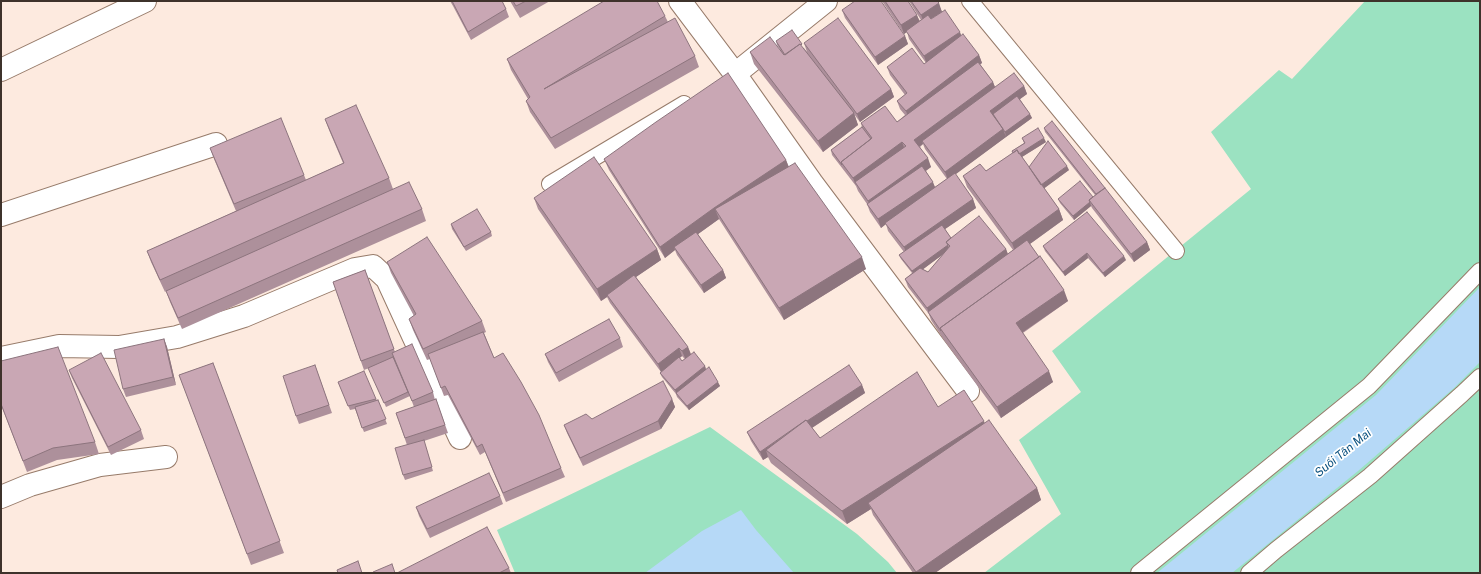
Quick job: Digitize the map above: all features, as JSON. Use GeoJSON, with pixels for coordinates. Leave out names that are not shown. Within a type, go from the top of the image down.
{"type":"FeatureCollection","features":[{"type":"Feature","properties":{"kind":"street"},"geometry":{"type":"LineString","coordinates":[[1,70],[145,1]]}},
{"type":"Feature","properties":{"kind":"street"},"geometry":{"type":"LineString","coordinates":[[680,1],[728,78],[812,182],[968,391]]}},
{"type":"Feature","properties":{"kind":"street"},"geometry":{"type":"LineString","coordinates":[[728,78],[826,1]]}},
{"type":"Feature","properties":{"kind":"street"},"geometry":{"type":"LineString","coordinates":[[1,215],[216,144]]}},
{"type":"Feature","properties":{"kind":"street"},"geometry":{"type":"LineString","coordinates":[[1,358],[59,346],[119,347],[177,337],[244,316],[355,269],[373,266],[387,279],[460,438]]}},
{"type":"Feature","properties":{"kind":"street"},"geometry":{"type":"LineString","coordinates":[[1,496],[30,485],[100,465],[166,457]]}},
{"type":"Feature","properties":{"kind":"lane"},"geometry":{"type":"LineString","coordinates":[[970,1],[1176,251]]}},
{"type":"Feature","properties":{"kind":"lane"},"geometry":{"type":"LineString","coordinates":[[550,184],[694,98]]}},
{"type":"Feature","properties":{"kind":"lane"},"geometry":{"type":"LineString","coordinates":[[1139,573],[1369,386],[1480,271]]}},
{"type":"Feature","properties":{"kind":"lane"},"geometry":{"type":"LineString","coordinates":[[1248,573],[1370,476],[1480,377]]}},
{"type":"Feature","properties":{"kind":"green space"},"geometry":{"type":"Polygon","coordinates":[[[1365,1],[1480,1],[1480,573],[984,573],[1061,514],[1019,440],[1081,392],[1052,351],[1251,189],[1211,132],[1279,70],[1292,79],[1365,1]]]}},
{"type":"Feature","properties":{"kind":"green space"},"geometry":{"type":"Polygon","coordinates":[[[710,427],[857,534],[888,562],[897,573],[515,573],[497,530],[710,427]]]}},
{"type":"Feature","properties":{"kind":"water","name":"Suối Tân Mai"},"geometry":{"type":"Polygon","coordinates":[[[1480,287],[1480,362],[1454,388],[1358,471],[1232,573],[1157,573],[1376,395],[1480,287]]]}},
{"type":"Feature","properties":{"kind":"water"},"geometry":{"type":"Polygon","coordinates":[[[741,510],[756,530],[794,573],[645,573],[702,531],[741,510]]]}},
{"type":"Feature","properties":{"kind":"building"},"geometry":{"type":"Polygon","coordinates":[[[452,1],[502,1],[506,9],[468,32],[452,1]]]}},
{"type":"Feature","properties":{"kind":"building"},"geometry":{"type":"Polygon","coordinates":[[[513,1],[526,1],[516,6],[513,1]]]}},
{"type":"Feature","properties":{"kind":"building"},"geometry":{"type":"Polygon","coordinates":[[[604,1],[657,1],[665,16],[544,89],[675,18],[695,56],[551,138],[526,101],[530,97],[507,59],[604,1]]]}},
{"type":"Feature","properties":{"kind":"building"},"geometry":{"type":"Polygon","coordinates":[[[855,1],[881,1],[905,36],[875,57],[842,10],[855,1]]]}},
{"type":"Feature","properties":{"kind":"building"},"geometry":{"type":"Polygon","coordinates":[[[885,1],[908,1],[917,15],[901,25],[885,1]]]}},
{"type":"Feature","properties":{"kind":"building"},"geometry":{"type":"Polygon","coordinates":[[[911,1],[937,1],[939,3],[921,15],[911,1]]]}},
{"type":"Feature","properties":{"kind":"building"},"geometry":{"type":"Polygon","coordinates":[[[945,10],[960,32],[924,56],[906,31],[928,15],[931,19],[945,10]]]}},
{"type":"Feature","properties":{"kind":"building"},"geometry":{"type":"Polygon","coordinates":[[[838,18],[891,89],[857,114],[804,43],[838,18]]]}},
{"type":"Feature","properties":{"kind":"building"},"geometry":{"type":"Polygon","coordinates":[[[792,30],[802,44],[785,55],[776,41],[792,30]]]}},
{"type":"Feature","properties":{"kind":"building"},"geometry":{"type":"Polygon","coordinates":[[[963,34],[979,55],[906,111],[897,101],[907,93],[887,67],[912,48],[924,64],[963,34]]]}},
{"type":"Feature","properties":{"kind":"building"},"geometry":{"type":"Polygon","coordinates":[[[770,37],[784,55],[800,44],[854,113],[818,141],[750,52],[770,37]]]}},
{"type":"Feature","properties":{"kind":"building"},"geometry":{"type":"Polygon","coordinates":[[[978,62],[993,82],[914,140],[928,158],[868,201],[855,182],[906,146],[902,142],[853,178],[841,162],[872,138],[861,123],[885,106],[897,122],[978,62]]]}},
{"type":"Feature","properties":{"kind":"building"},"geometry":{"type":"Polygon","coordinates":[[[728,73],[786,160],[714,208],[660,247],[604,159],[728,73]]]}},
{"type":"Feature","properties":{"kind":"building"},"geometry":{"type":"Polygon","coordinates":[[[1014,73],[1024,86],[990,111],[1003,129],[945,172],[922,141],[1014,73]]]}},
{"type":"Feature","properties":{"kind":"building"},"geometry":{"type":"Polygon","coordinates":[[[1017,96],[1030,114],[1005,132],[993,114],[1017,96]]]}},
{"type":"Feature","properties":{"kind":"building"},"geometry":{"type":"Polygon","coordinates":[[[356,105],[389,178],[160,280],[147,251],[344,163],[325,119],[356,105]]]}},
{"type":"Feature","properties":{"kind":"building"},"geometry":{"type":"Polygon","coordinates":[[[281,118],[304,175],[234,204],[210,148],[281,118]]]}},
{"type":"Feature","properties":{"kind":"building"},"geometry":{"type":"Polygon","coordinates":[[[1052,121],[1105,188],[1096,194],[1044,128],[1052,121]]]}},
{"type":"Feature","properties":{"kind":"building"},"geometry":{"type":"Polygon","coordinates":[[[862,127],[871,139],[841,162],[842,165],[831,150],[862,127]]]}},
{"type":"Feature","properties":{"kind":"building"},"geometry":{"type":"Polygon","coordinates":[[[1038,128],[1044,138],[1019,154],[1017,150],[1013,153],[1012,151],[1025,143],[1022,138],[1038,128]]]}},
{"type":"Feature","properties":{"kind":"building"},"geometry":{"type":"Polygon","coordinates":[[[1048,141],[1067,166],[1041,185],[1029,167],[1048,141]]]}},
{"type":"Feature","properties":{"kind":"building"},"geometry":{"type":"Polygon","coordinates":[[[1017,150],[1059,209],[1012,243],[963,176],[980,164],[986,171],[1017,150]]]}},
{"type":"Feature","properties":{"kind":"building"},"geometry":{"type":"Polygon","coordinates":[[[594,157],[657,249],[597,289],[534,198],[594,157]]]}},
{"type":"Feature","properties":{"kind":"building"},"geometry":{"type":"Polygon","coordinates":[[[795,163],[862,257],[779,308],[715,209],[795,163]]]}},
{"type":"Feature","properties":{"kind":"building"},"geometry":{"type":"Polygon","coordinates":[[[922,166],[933,182],[878,219],[867,204],[922,166]]]}},
{"type":"Feature","properties":{"kind":"building"},"geometry":{"type":"Polygon","coordinates":[[[955,173],[973,199],[904,247],[885,223],[955,173]]]}},
{"type":"Feature","properties":{"kind":"building"},"geometry":{"type":"Polygon","coordinates":[[[1080,181],[1093,197],[1089,200],[1090,202],[1073,216],[1058,199],[1080,181]]]}},
{"type":"Feature","properties":{"kind":"building"},"geometry":{"type":"Polygon","coordinates":[[[409,182],[422,209],[178,318],[166,291],[409,182]]]}},
{"type":"Feature","properties":{"kind":"building"},"geometry":{"type":"Polygon","coordinates":[[[1105,188],[1147,242],[1131,254],[1089,200],[1105,188]]]}},
{"type":"Feature","properties":{"kind":"building"},"geometry":{"type":"Polygon","coordinates":[[[477,209],[491,232],[464,247],[451,224],[477,209]]]}},
{"type":"Feature","properties":{"kind":"building"},"geometry":{"type":"Polygon","coordinates":[[[1087,212],[1124,256],[1103,273],[1087,253],[1063,272],[1043,246],[1087,212]]]}},
{"type":"Feature","properties":{"kind":"building"},"geometry":{"type":"Polygon","coordinates":[[[979,216],[1006,249],[927,308],[905,279],[920,268],[928,272],[950,246],[946,242],[979,216]]]}},
{"type":"Feature","properties":{"kind":"building"},"geometry":{"type":"Polygon","coordinates":[[[942,225],[951,238],[946,242],[948,245],[912,271],[899,255],[942,225]]]}},
{"type":"Feature","properties":{"kind":"building"},"geometry":{"type":"Polygon","coordinates":[[[696,232],[723,270],[701,285],[674,247],[696,232]]]}},
{"type":"Feature","properties":{"kind":"building"},"geometry":{"type":"Polygon","coordinates":[[[427,237],[482,321],[423,349],[409,319],[416,314],[387,262],[427,237]]]}},
{"type":"Feature","properties":{"kind":"building"},"geometry":{"type":"Polygon","coordinates":[[[1027,240],[1039,257],[940,328],[941,331],[928,312],[1027,240]]]}},
{"type":"Feature","properties":{"kind":"building"},"geometry":{"type":"Polygon","coordinates":[[[1040,256],[1064,290],[1016,323],[1049,371],[997,407],[940,328],[1040,256]]]}},
{"type":"Feature","properties":{"kind":"building"},"geometry":{"type":"Polygon","coordinates":[[[365,270],[394,349],[361,361],[333,282],[365,270]]]}},
{"type":"Feature","properties":{"kind":"building"},"geometry":{"type":"Polygon","coordinates":[[[634,275],[688,347],[682,351],[679,348],[658,364],[607,295],[634,275]]]}},
{"type":"Feature","properties":{"kind":"building"},"geometry":{"type":"Polygon","coordinates":[[[609,319],[620,338],[556,373],[545,354],[609,319]]]}},
{"type":"Feature","properties":{"kind":"building"},"geometry":{"type":"Polygon","coordinates":[[[483,332],[494,358],[503,353],[521,382],[539,415],[561,468],[503,493],[482,444],[477,447],[445,386],[441,388],[428,354],[483,332]]]}},
{"type":"Feature","properties":{"kind":"building"},"geometry":{"type":"Polygon","coordinates":[[[164,339],[173,377],[123,389],[114,350],[164,339]]]}},
{"type":"Feature","properties":{"kind":"building"},"geometry":{"type":"Polygon","coordinates":[[[412,344],[433,392],[412,401],[392,353],[412,344]]]}},
{"type":"Feature","properties":{"kind":"building"},"geometry":{"type":"Polygon","coordinates":[[[58,347],[95,442],[53,448],[23,461],[1,404],[1,361],[58,347]]]}},
{"type":"Feature","properties":{"kind":"building"},"geometry":{"type":"Polygon","coordinates":[[[694,352],[705,366],[675,390],[660,373],[679,357],[682,361],[694,352]]]}},
{"type":"Feature","properties":{"kind":"building"},"geometry":{"type":"Polygon","coordinates":[[[101,353],[141,430],[108,447],[69,370],[101,353]]]}},
{"type":"Feature","properties":{"kind":"building"},"geometry":{"type":"Polygon","coordinates":[[[393,357],[408,392],[384,403],[368,368],[393,357]]]}},
{"type":"Feature","properties":{"kind":"building"},"geometry":{"type":"Polygon","coordinates":[[[213,363],[280,541],[247,554],[179,375],[213,363]]]}},
{"type":"Feature","properties":{"kind":"building"},"geometry":{"type":"Polygon","coordinates":[[[315,365],[329,405],[296,416],[283,376],[315,365]]]}},
{"type":"Feature","properties":{"kind":"building"},"geometry":{"type":"Polygon","coordinates":[[[849,365],[862,385],[807,421],[806,420],[760,452],[747,432],[849,365]]]}},
{"type":"Feature","properties":{"kind":"building"},"geometry":{"type":"Polygon","coordinates":[[[709,367],[718,382],[687,406],[676,393],[709,367]]]}},
{"type":"Feature","properties":{"kind":"building"},"geometry":{"type":"Polygon","coordinates":[[[364,371],[376,399],[348,406],[338,382],[364,371]]]}},
{"type":"Feature","properties":{"kind":"building"},"geometry":{"type":"Polygon","coordinates":[[[917,372],[938,407],[964,390],[984,421],[842,511],[766,450],[806,420],[820,438],[917,372]]]}},
{"type":"Feature","properties":{"kind":"building"},"geometry":{"type":"Polygon","coordinates":[[[663,381],[672,399],[658,421],[580,458],[564,425],[586,414],[592,419],[663,381]]]}},
{"type":"Feature","properties":{"kind":"building"},"geometry":{"type":"Polygon","coordinates":[[[436,399],[445,425],[405,438],[396,413],[436,399]]]}},
{"type":"Feature","properties":{"kind":"building"},"geometry":{"type":"Polygon","coordinates":[[[378,400],[386,419],[362,428],[355,407],[378,400]]]}},
{"type":"Feature","properties":{"kind":"building"},"geometry":{"type":"Polygon","coordinates":[[[989,420],[1037,488],[916,572],[868,503],[989,420]]]}},
{"type":"Feature","properties":{"kind":"building"},"geometry":{"type":"Polygon","coordinates":[[[424,440],[432,467],[403,475],[395,448],[424,440]]]}},
{"type":"Feature","properties":{"kind":"building"},"geometry":{"type":"Polygon","coordinates":[[[489,473],[500,496],[427,529],[416,507],[489,473]]]}},
{"type":"Feature","properties":{"kind":"building"},"geometry":{"type":"Polygon","coordinates":[[[487,527],[509,568],[499,573],[397,573],[487,527]]]}},
{"type":"Feature","properties":{"kind":"building"},"geometry":{"type":"Polygon","coordinates":[[[358,561],[362,573],[338,573],[337,570],[358,561]]]}},
{"type":"Feature","properties":{"kind":"building"},"geometry":{"type":"Polygon","coordinates":[[[392,564],[395,573],[373,573],[373,572],[392,564]]]}}]}
